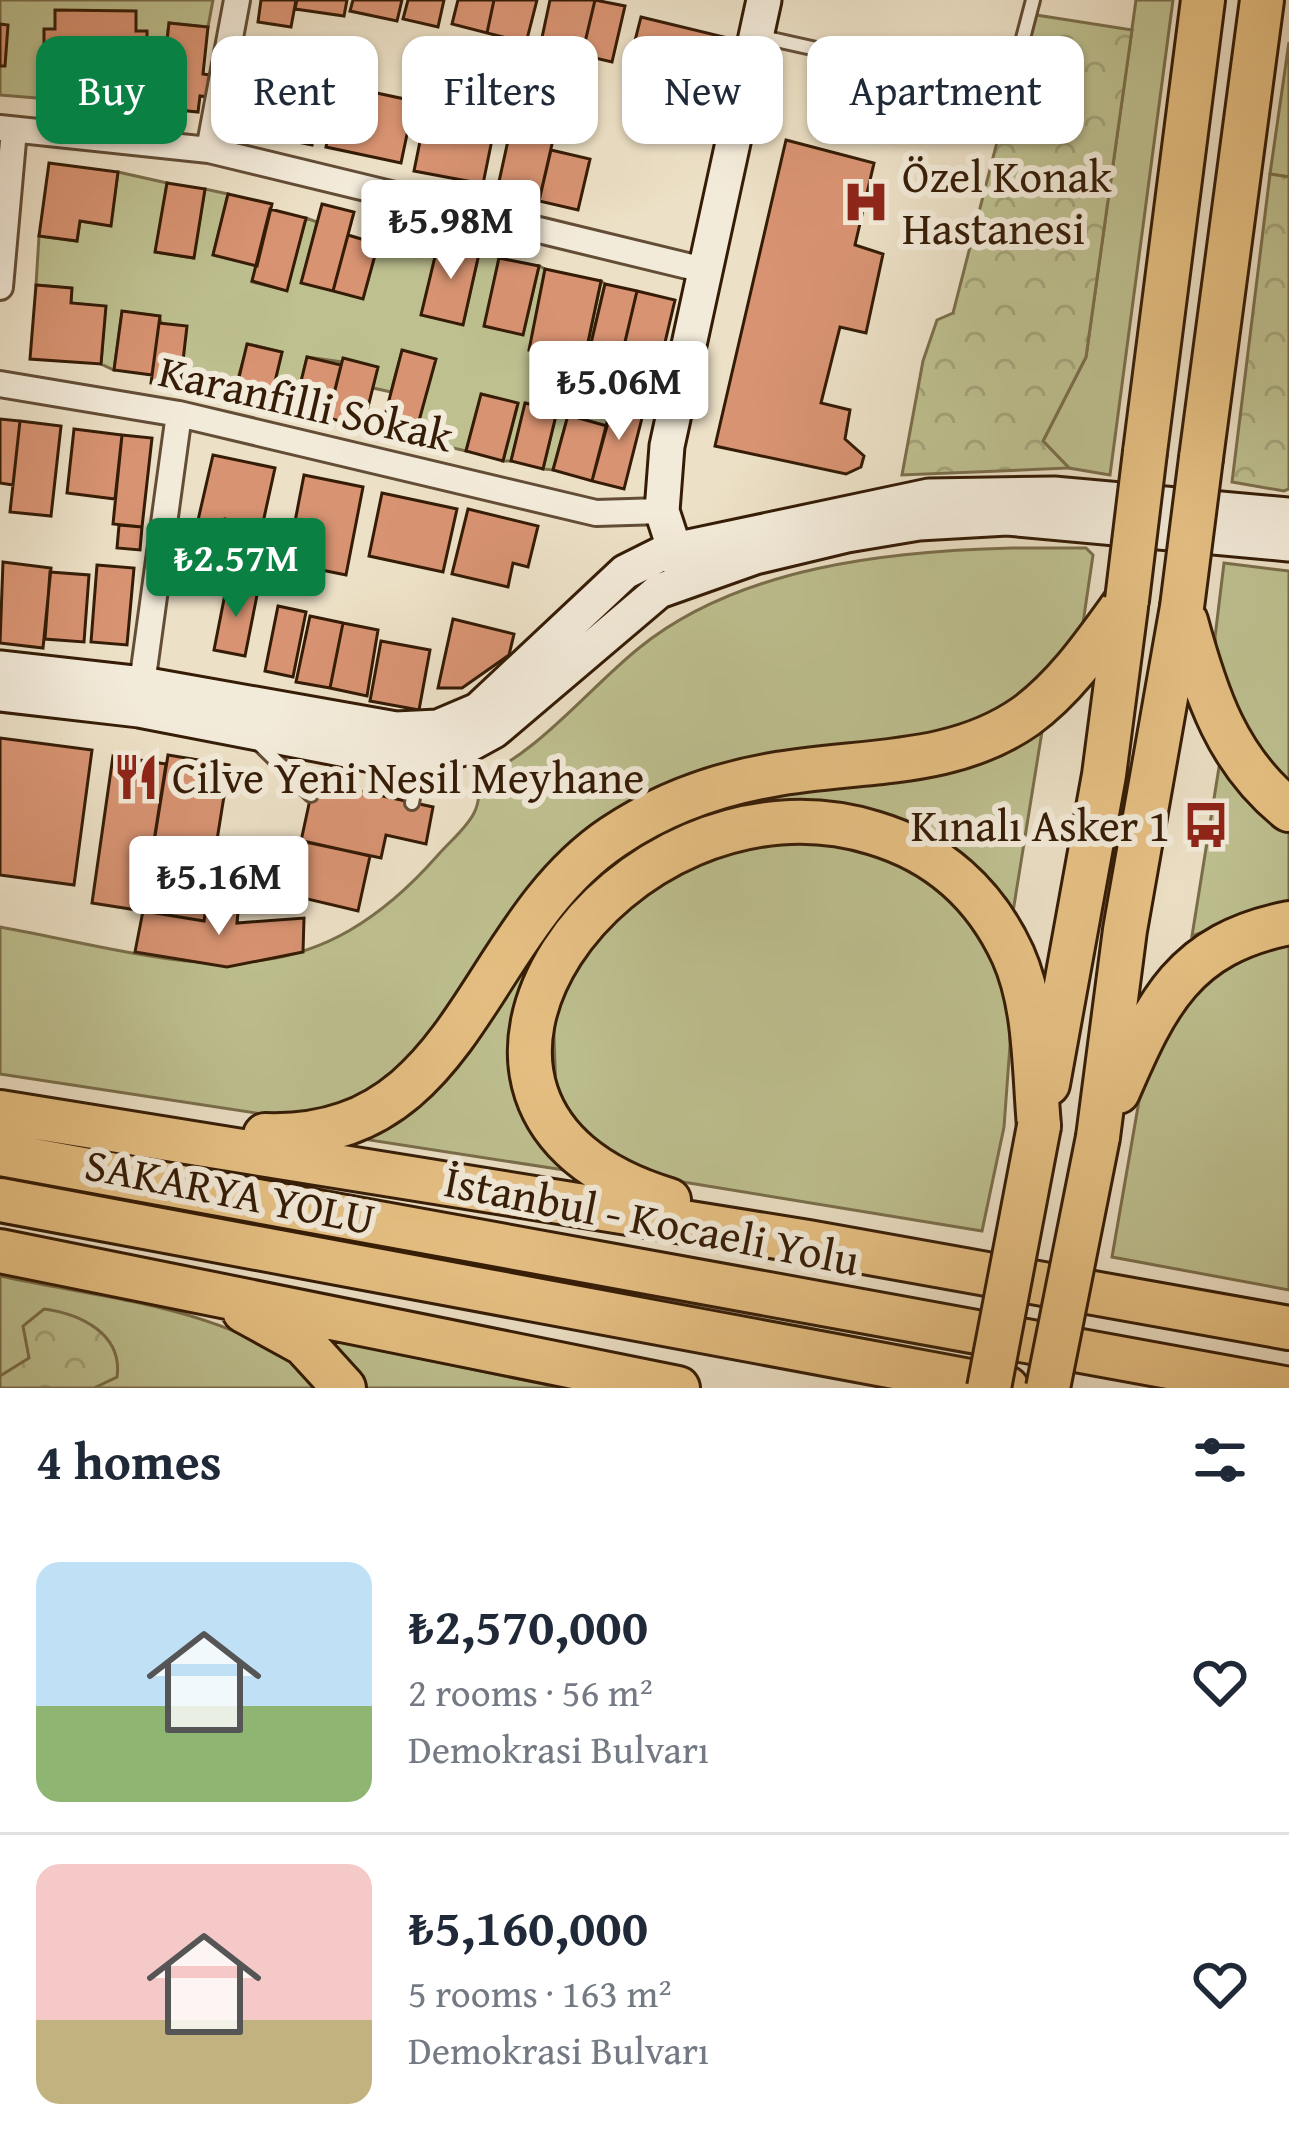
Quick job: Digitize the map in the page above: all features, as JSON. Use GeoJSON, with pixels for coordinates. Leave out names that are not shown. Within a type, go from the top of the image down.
{"type":"FeatureCollection","features":[{"type":"Feature","properties":{"kind":"highway"},"geometry":{"type":"LineString","coordinates":[[989,1388],[1093,841],[1199,0]]}},
{"type":"Feature","properties":{"kind":"highway"},"geometry":{"type":"LineString","coordinates":[[1048,1388],[1098,1137],[1125,930],[1182,607],[1262,0]]}},
{"type":"Feature","properties":{"kind":"highway"},"geometry":{"type":"LineString","coordinates":[[1249,97],[1272,0]]}},
{"type":"Feature","properties":{"kind":"highway"},"geometry":{"type":"LineString","coordinates":[[115,1130],[318,1134],[387,1108],[433,1062],[546,898],[607,841],[661,808],[715,788],[774,774],[924,757],[996,733],[1047,699],[1126,600]]}},
{"type":"Feature","properties":{"kind":"highway"},"geometry":{"type":"LineString","coordinates":[[1182,607],[1207,697],[1234,753],[1289,810]]}},
{"type":"Feature","properties":{"kind":"highway"},"geometry":{"type":"LineString","coordinates":[[808,1242],[603,1177],[556,1130],[533,1082],[536,1008],[553,966],[587,915],[658,859],[719,832],[791,823],[862,829],[930,856],[971,891],[1015,959],[1026,996],[1039,1126]]}},
{"type":"Feature","properties":{"kind":"highway"},"geometry":{"type":"LineString","coordinates":[[1098,1137],[1152,1013],[1177,980],[1226,943],[1289,923]]}},
{"type":"Feature","properties":{"kind":"highway"},"geometry":{"type":"LineString","coordinates":[[0,1112],[808,1242],[1279,1325]]}},
{"type":"Feature","properties":{"kind":"highway","name":"İstanbul - Kocaeli Yolu"},"geometry":{"type":"LineString","coordinates":[[0,1154],[1284,1388]]}},
{"type":"Feature","properties":{"kind":"highway","name":"SAKARYA YOLU"},"geometry":{"type":"LineString","coordinates":[[0,1200],[1007,1388]]}},
{"type":"Feature","properties":{"kind":"highway"},"geometry":{"type":"LineString","coordinates":[[0,1251],[182,1284],[678,1388]]}},
{"type":"Feature","properties":{"kind":"highway"},"geometry":{"type":"LineString","coordinates":[[182,1284],[266,1320],[304,1344],[344,1388]]}},
{"type":"Feature","properties":{"kind":"main road"},"geometry":{"type":"LineString","coordinates":[[680,564],[662,511],[667,446],[756,10]]}},
{"type":"Feature","properties":{"kind":"main road"},"geometry":{"type":"LineString","coordinates":[[0,694],[141,697],[244,730],[367,754],[422,757],[461,749],[494,731],[680,564],[731,536],[890,501],[980,494],[1289,514]]}},
{"type":"Feature","properties":{"kind":"main road"},"geometry":{"type":"LineString","coordinates":[[662,511],[731,536]]}},
{"type":"Feature","properties":{"kind":"main road"},"geometry":{"type":"LineString","coordinates":[[0,668],[141,697],[395,729],[438,727],[478,710],[625,572],[662,511]]}},
{"type":"Feature","properties":{"kind":"main road"},"geometry":{"type":"LineString","coordinates":[[625,572],[956,519],[1053,520],[1267,546],[1289,544]]}},
{"type":"Feature","properties":{"kind":"street"},"geometry":{"type":"LineString","coordinates":[[209,149],[237,0]]}},
{"type":"Feature","properties":{"kind":"street"},"geometry":{"type":"LineString","coordinates":[[0,287],[7,129],[209,149],[704,270]]}},
{"type":"Feature","properties":{"kind":"street","name":"Karanfilli Sokak"},"geometry":{"type":"LineString","coordinates":[[0,384],[179,414],[596,513],[662,511]]}},
{"type":"Feature","properties":{"kind":"street"},"geometry":{"type":"LineString","coordinates":[[141,697],[179,414]]}},
{"type":"Feature","properties":{"kind":"lane"},"geometry":{"type":"LineString","coordinates":[[756,10],[1010,92],[1033,0]]}},
{"type":"Feature","properties":{"kind":"lane"},"geometry":{"type":"LineString","coordinates":[[244,730],[311,796]]}},
{"type":"Feature","properties":{"kind":"lane"},"geometry":{"type":"LineString","coordinates":[[412,803],[422,757]]}},
{"type":"Feature","properties":{"kind":"green space"},"geometry":{"type":"Polygon","coordinates":[[[0,0],[213,0],[208,27],[169,23],[167,36],[36,36],[36,98],[0,95],[0,0]]]}},
{"type":"Feature","properties":{"kind":"green space"},"geometry":{"type":"Polygon","coordinates":[[[1136,0],[1173,0],[1110,475],[1069,468],[1043,441],[1086,357],[1136,0]]]}},
{"type":"Feature","properties":{"kind":"green space"},"geometry":{"type":"Polygon","coordinates":[[[1030,14],[1132,30],[1086,357],[1043,441],[1069,468],[902,475],[923,361],[937,320],[953,313],[997,144],[1084,144],[1084,36],[1024,36],[1030,14]]]}},
{"type":"Feature","properties":{"kind":"green space"},"geometry":{"type":"Polygon","coordinates":[[[1289,42],[1289,177],[1270,174],[1289,42]]]}},
{"type":"Feature","properties":{"kind":"green space"},"geometry":{"type":"Polygon","coordinates":[[[118,172],[167,183],[156,252],[193,258],[205,189],[228,194],[213,255],[257,266],[252,282],[286,290],[306,218],[317,222],[302,283],[363,298],[383,227],[439,240],[422,315],[463,324],[480,249],[499,258],[485,326],[523,334],[539,266],[545,269],[530,350],[584,361],[601,281],[605,284],[589,352],[658,372],[647,398],[632,394],[628,407],[607,426],[568,416],[553,470],[543,469],[557,411],[526,403],[511,461],[503,461],[518,404],[482,394],[466,451],[414,439],[435,359],[402,351],[391,392],[373,388],[377,367],[307,357],[296,404],[271,398],[282,352],[248,344],[233,395],[180,383],[159,316],[122,312],[114,370],[101,364],[105,307],[71,303],[71,288],[36,285],[39,236],[77,241],[80,221],[110,225],[118,172]]]}},
{"type":"Feature","properties":{"kind":"green space"},"geometry":{"type":"Polygon","coordinates":[[[1270,174],[1289,177],[1289,489],[1284,491],[1232,482],[1270,174]]]}},
{"type":"Feature","properties":{"kind":"green space"},"geometry":{"type":"Polygon","coordinates":[[[1086,548],[1093,555],[1083,623],[1060,666],[982,725],[684,782],[372,1098],[304,1115],[262,1114],[0,1074],[0,927],[125,952],[234,963],[286,956],[336,938],[387,905],[462,830],[478,802],[476,779],[541,738],[639,648],[679,621],[722,599],[816,569],[915,554],[1086,548]]]}},
{"type":"Feature","properties":{"kind":"green space"},"geometry":{"type":"Polygon","coordinates":[[[1224,563],[1289,571],[1289,792],[1278,784],[1219,676],[1215,637],[1224,563]]]}},
{"type":"Feature","properties":{"kind":"green space"},"geometry":{"type":"Polygon","coordinates":[[[1044,719],[1012,918],[969,866],[708,820],[653,843],[605,879],[522,1097],[534,1129],[564,1170],[363,1139],[403,1116],[568,894],[673,818],[1044,719]]]}},
{"type":"Feature","properties":{"kind":"green space"},"geometry":{"type":"Polygon","coordinates":[[[1220,761],[1289,829],[1289,901],[1192,936],[1220,761]]]}},
{"type":"Feature","properties":{"kind":"green space"},"geometry":{"type":"Polygon","coordinates":[[[816,839],[908,864],[981,924],[1008,995],[1010,1045],[1004,1127],[982,1231],[677,1181],[595,1150],[556,1093],[553,1009],[595,931],[710,851],[816,839]]]}},
{"type":"Feature","properties":{"kind":"green space"},"geometry":{"type":"Polygon","coordinates":[[[1289,940],[1289,1290],[1112,1257],[1139,1101],[1173,1015],[1233,956],[1289,940]]]}},
{"type":"Feature","properties":{"kind":"green space"},"geometry":{"type":"Polygon","coordinates":[[[0,1276],[213,1323],[290,1361],[322,1388],[0,1388],[0,1276]]]}},
{"type":"Feature","properties":{"kind":"green space"},"geometry":{"type":"Polygon","coordinates":[[[44,1309],[97,1329],[113,1349],[117,1377],[94,1388],[0,1388],[0,1376],[29,1358],[23,1326],[44,1309]]]}},
{"type":"Feature","properties":{"kind":"green space"},"geometry":{"type":"Polygon","coordinates":[[[314,1336],[562,1388],[365,1388],[349,1366],[314,1336]]]}},
{"type":"Feature","properties":{"kind":"building"},"geometry":{"type":"Polygon","coordinates":[[[261,0],[296,0],[291,27],[258,22],[261,0]]]}},
{"type":"Feature","properties":{"kind":"building"},"geometry":{"type":"Polygon","coordinates":[[[297,0],[347,0],[344,16],[295,9],[297,0]]]}},
{"type":"Feature","properties":{"kind":"building"},"geometry":{"type":"Polygon","coordinates":[[[353,0],[402,0],[397,21],[350,11],[353,0]]]}},
{"type":"Feature","properties":{"kind":"building"},"geometry":{"type":"Polygon","coordinates":[[[408,0],[444,0],[438,27],[403,19],[408,0]]]}},
{"type":"Feature","properties":{"kind":"building"},"geometry":{"type":"Polygon","coordinates":[[[458,0],[494,0],[487,33],[452,24],[458,0]]]}},
{"type":"Feature","properties":{"kind":"building"},"geometry":{"type":"Polygon","coordinates":[[[494,0],[537,0],[528,36],[487,33],[494,0]]]}},
{"type":"Feature","properties":{"kind":"building"},"geometry":{"type":"Polygon","coordinates":[[[550,0],[595,0],[586,36],[542,36],[550,0]]]}},
{"type":"Feature","properties":{"kind":"building"},"geometry":{"type":"Polygon","coordinates":[[[595,0],[625,6],[612,62],[598,59],[598,36],[586,36],[595,0]]]}},
{"type":"Feature","properties":{"kind":"building"},"geometry":{"type":"Polygon","coordinates":[[[55,10],[136,11],[136,31],[147,31],[147,36],[44,36],[44,29],[55,29],[55,10]]]}},
{"type":"Feature","properties":{"kind":"building"},"geometry":{"type":"Polygon","coordinates":[[[641,17],[720,36],[636,36],[641,17]]]}},
{"type":"Feature","properties":{"kind":"building"},"geometry":{"type":"Polygon","coordinates":[[[169,23],[208,27],[203,74],[210,75],[208,97],[200,96],[198,112],[187,111],[187,36],[167,36],[169,23]]]}},
{"type":"Feature","properties":{"kind":"building"},"geometry":{"type":"Polygon","coordinates":[[[0,24],[8,25],[5,66],[0,66],[0,24]]]}},
{"type":"Feature","properties":{"kind":"building"},"geometry":{"type":"Polygon","coordinates":[[[378,93],[402,98],[405,144],[401,163],[326,147],[378,144],[378,93]]]}},
{"type":"Feature","properties":{"kind":"building"},"geometry":{"type":"Polygon","coordinates":[[[786,140],[874,163],[855,245],[883,254],[866,333],[840,327],[821,403],[850,410],[845,439],[864,456],[861,467],[846,474],[715,446],[786,140]]]}},
{"type":"Feature","properties":{"kind":"building"},"geometry":{"type":"Polygon","coordinates":[[[419,144],[491,144],[483,184],[414,171],[419,144]]]}},
{"type":"Feature","properties":{"kind":"building"},"geometry":{"type":"Polygon","coordinates":[[[507,144],[552,144],[539,201],[497,191],[507,144]]]}},
{"type":"Feature","properties":{"kind":"building"},"geometry":{"type":"Polygon","coordinates":[[[551,150],[590,159],[578,210],[539,201],[551,150]]]}},
{"type":"Feature","properties":{"kind":"building"},"geometry":{"type":"Polygon","coordinates":[[[49,163],[118,172],[111,226],[80,221],[77,241],[39,236],[49,163]]]}},
{"type":"Feature","properties":{"kind":"building"},"geometry":{"type":"Polygon","coordinates":[[[167,183],[205,189],[194,258],[155,252],[167,183]]]}},
{"type":"Feature","properties":{"kind":"building"},"geometry":{"type":"Polygon","coordinates":[[[228,194],[272,204],[257,266],[213,255],[228,194]]]}},
{"type":"Feature","properties":{"kind":"building"},"geometry":{"type":"Polygon","coordinates":[[[322,204],[354,212],[333,291],[301,283],[322,204]]]}},
{"type":"Feature","properties":{"kind":"building"},"geometry":{"type":"Polygon","coordinates":[[[270,209],[306,218],[287,291],[252,281],[270,209]]]}},
{"type":"Feature","properties":{"kind":"building"},"geometry":{"type":"Polygon","coordinates":[[[348,235],[378,244],[363,299],[333,291],[348,235]]]}},
{"type":"Feature","properties":{"kind":"building"},"geometry":{"type":"Polygon","coordinates":[[[439,240],[480,249],[463,325],[421,315],[439,240]]]}},
{"type":"Feature","properties":{"kind":"building"},"geometry":{"type":"Polygon","coordinates":[[[499,258],[539,266],[523,335],[484,326],[499,258]]]}},
{"type":"Feature","properties":{"kind":"building"},"geometry":{"type":"Polygon","coordinates":[[[545,269],[601,281],[584,361],[529,350],[545,269]]]}},
{"type":"Feature","properties":{"kind":"building"},"geometry":{"type":"Polygon","coordinates":[[[605,284],[637,291],[621,359],[589,352],[605,284]]]}},
{"type":"Feature","properties":{"kind":"building"},"geometry":{"type":"Polygon","coordinates":[[[36,285],[72,288],[71,303],[106,306],[101,364],[30,359],[36,285]]]}},
{"type":"Feature","properties":{"kind":"building"},"geometry":{"type":"Polygon","coordinates":[[[637,291],[675,300],[658,372],[620,363],[637,291]]]}},
{"type":"Feature","properties":{"kind":"building"},"geometry":{"type":"Polygon","coordinates":[[[122,311],[160,316],[152,375],[114,370],[122,311]]]}},
{"type":"Feature","properties":{"kind":"building"},"geometry":{"type":"Polygon","coordinates":[[[159,323],[187,326],[180,387],[151,383],[159,323]]]}},
{"type":"Feature","properties":{"kind":"building"},"geometry":{"type":"Polygon","coordinates":[[[247,344],[282,352],[271,398],[236,390],[247,344]]]}},
{"type":"Feature","properties":{"kind":"building"},"geometry":{"type":"Polygon","coordinates":[[[402,350],[436,359],[414,439],[381,431],[402,350]]]}},
{"type":"Feature","properties":{"kind":"building"},"geometry":{"type":"Polygon","coordinates":[[[307,357],[341,365],[328,418],[294,410],[307,357]]]}},
{"type":"Feature","properties":{"kind":"building"},"geometry":{"type":"Polygon","coordinates":[[[343,358],[378,367],[363,427],[328,418],[343,358]]]}},
{"type":"Feature","properties":{"kind":"building"},"geometry":{"type":"Polygon","coordinates":[[[481,394],[518,403],[503,461],[466,451],[481,394]]]}},
{"type":"Feature","properties":{"kind":"building"},"geometry":{"type":"Polygon","coordinates":[[[631,394],[647,398],[624,489],[592,481],[612,403],[628,407],[631,394]]]}},
{"type":"Feature","properties":{"kind":"building"},"geometry":{"type":"Polygon","coordinates":[[[525,403],[557,411],[543,469],[511,461],[525,403]]]}},
{"type":"Feature","properties":{"kind":"building"},"geometry":{"type":"Polygon","coordinates":[[[568,415],[607,426],[592,481],[553,470],[568,415]]]}},
{"type":"Feature","properties":{"kind":"building"},"geometry":{"type":"Polygon","coordinates":[[[0,419],[20,421],[13,485],[0,483],[0,419]]]}},
{"type":"Feature","properties":{"kind":"building"},"geometry":{"type":"Polygon","coordinates":[[[20,421],[61,426],[51,516],[10,512],[20,421]]]}},
{"type":"Feature","properties":{"kind":"building"},"geometry":{"type":"Polygon","coordinates":[[[74,429],[122,435],[115,499],[67,493],[74,429]]]}},
{"type":"Feature","properties":{"kind":"building"},"geometry":{"type":"Polygon","coordinates":[[[122,435],[152,438],[142,527],[113,524],[122,435]]]}},
{"type":"Feature","properties":{"kind":"building"},"geometry":{"type":"Polygon","coordinates":[[[213,455],[275,468],[262,527],[225,519],[219,548],[193,542],[213,455]]]}},
{"type":"Feature","properties":{"kind":"building"},"geometry":{"type":"Polygon","coordinates":[[[304,475],[363,487],[346,575],[287,563],[304,475]]]}},
{"type":"Feature","properties":{"kind":"building"},"geometry":{"type":"Polygon","coordinates":[[[382,493],[457,509],[443,572],[369,556],[382,493]]]}},
{"type":"Feature","properties":{"kind":"building"},"geometry":{"type":"Polygon","coordinates":[[[468,509],[538,526],[528,567],[513,563],[508,587],[452,574],[468,509]]]}},
{"type":"Feature","properties":{"kind":"building"},"geometry":{"type":"Polygon","coordinates":[[[119,525],[142,527],[140,550],[117,548],[119,525]]]}},
{"type":"Feature","properties":{"kind":"building"},"geometry":{"type":"Polygon","coordinates":[[[3,562],[51,568],[43,648],[0,643],[3,562]]]}},
{"type":"Feature","properties":{"kind":"building"},"geometry":{"type":"Polygon","coordinates":[[[97,565],[134,568],[127,645],[91,642],[97,565]]]}},
{"type":"Feature","properties":{"kind":"building"},"geometry":{"type":"Polygon","coordinates":[[[50,572],[89,575],[84,642],[45,639],[50,572]]]}},
{"type":"Feature","properties":{"kind":"building"},"geometry":{"type":"Polygon","coordinates":[[[227,584],[258,590],[245,656],[214,650],[227,584]]]}},
{"type":"Feature","properties":{"kind":"building"},"geometry":{"type":"Polygon","coordinates":[[[278,606],[306,612],[293,677],[265,671],[278,606]]]}},
{"type":"Feature","properties":{"kind":"building"},"geometry":{"type":"Polygon","coordinates":[[[310,616],[343,623],[330,688],[296,682],[310,616]]]}},
{"type":"Feature","properties":{"kind":"building"},"geometry":{"type":"Polygon","coordinates":[[[453,619],[514,634],[509,655],[462,688],[438,688],[453,619]]]}},
{"type":"Feature","properties":{"kind":"building"},"geometry":{"type":"Polygon","coordinates":[[[343,623],[378,630],[367,696],[330,688],[343,623]]]}},
{"type":"Feature","properties":{"kind":"building"},"geometry":{"type":"Polygon","coordinates":[[[381,641],[430,650],[419,710],[370,701],[381,641]]]}},
{"type":"Feature","properties":{"kind":"building"},"geometry":{"type":"Polygon","coordinates":[[[0,738],[92,750],[74,885],[0,875],[0,738]]]}},
{"type":"Feature","properties":{"kind":"building"},"geometry":{"type":"Polygon","coordinates":[[[168,755],[229,765],[204,921],[143,911],[168,755]]]}},
{"type":"Feature","properties":{"kind":"building"},"geometry":{"type":"Polygon","coordinates":[[[113,756],[166,764],[143,911],[92,903],[113,756]]]}},
{"type":"Feature","properties":{"kind":"building"},"geometry":{"type":"Polygon","coordinates":[[[314,781],[433,807],[426,844],[386,835],[381,858],[301,841],[314,781]]]}},
{"type":"Feature","properties":{"kind":"building"},"geometry":{"type":"Polygon","coordinates":[[[294,839],[370,856],[358,911],[282,893],[294,839]]]}},
{"type":"Feature","properties":{"kind":"building"},"geometry":{"type":"Polygon","coordinates":[[[206,909],[238,912],[237,923],[304,918],[303,952],[227,967],[135,952],[143,911],[204,921],[206,909]]]}},
{"type":"Feature","properties":{"kind":"place","name":"Özel Konak Hastanesi"},"geometry":{"type":"Point","coordinates":[866,202]}},
{"type":"Feature","properties":{"kind":"place","name":"Cilve Yeni Nesil Meyhane"},"geometry":{"type":"Point","coordinates":[136,777]}},
{"type":"Feature","properties":{"kind":"place","name":"Kınalı Asker 1"},"geometry":{"type":"Point","coordinates":[1206,825]}}]}
